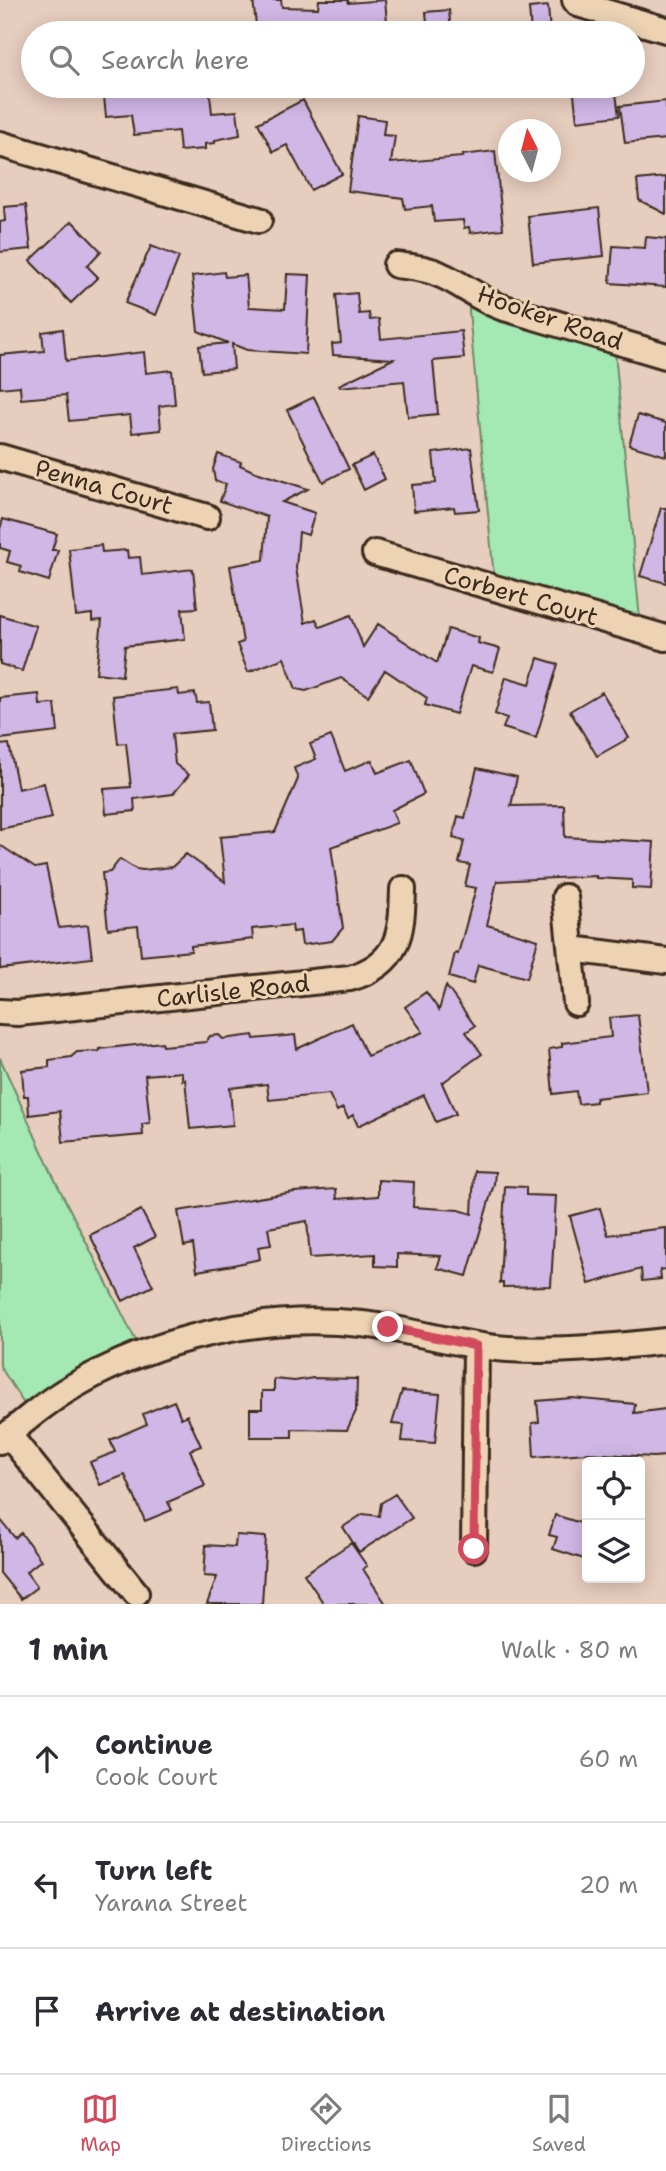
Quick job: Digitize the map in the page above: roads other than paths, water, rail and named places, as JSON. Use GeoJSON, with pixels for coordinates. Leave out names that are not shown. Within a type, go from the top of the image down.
{"type":"FeatureCollection","features":[{"type":"Feature","properties":{"kind":"street"},"geometry":{"type":"LineString","coordinates":[[575,0],[579,5],[635,21]]}},
{"type":"Feature","properties":{"kind":"street"},"geometry":{"type":"LineString","coordinates":[[645,24],[666,30]]}},
{"type":"Feature","properties":{"kind":"street"},"geometry":{"type":"LineString","coordinates":[[0,144],[259,220]]}},
{"type":"Feature","properties":{"kind":"street","name":"Hooker Road"},"geometry":{"type":"LineString","coordinates":[[396,265],[442,275],[478,297],[501,307],[666,356]]}},
{"type":"Feature","properties":{"kind":"street","name":"Penna Court"},"geometry":{"type":"LineString","coordinates":[[0,457],[207,517]]}},
{"type":"Feature","properties":{"kind":"street","name":"Corbert Court"},"geometry":{"type":"LineString","coordinates":[[375,553],[666,638]]}},
{"type":"Feature","properties":{"kind":"street","name":"Carlisle Road"},"geometry":{"type":"LineString","coordinates":[[0,1012],[32,1012],[363,975],[383,962],[397,942],[402,920],[403,889]]}},
{"type":"Feature","properties":{"kind":"street"},"geometry":{"type":"LineString","coordinates":[[565,897],[576,1003]]}},
{"type":"Feature","properties":{"kind":"street"},"geometry":{"type":"LineString","coordinates":[[571,949],[666,961]]}},
{"type":"Feature","properties":{"kind":"street"},"geometry":{"type":"LineString","coordinates":[[136,1593],[4,1438],[71,1387],[115,1365],[181,1341],[241,1328],[300,1322],[388,1327],[476,1346],[507,1349],[572,1349],[666,1341]]}},
{"type":"Feature","properties":{"kind":"street"},"geometry":{"type":"LineString","coordinates":[[474,1549],[476,1346]]}}]}
